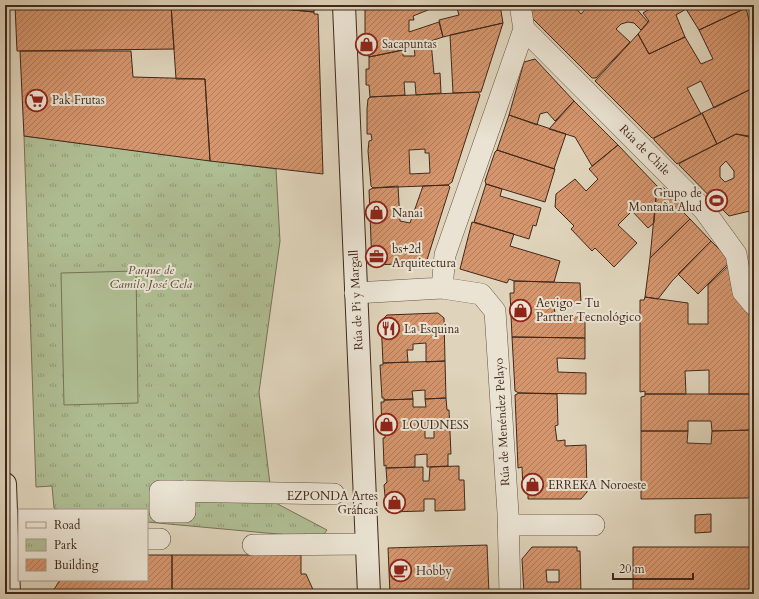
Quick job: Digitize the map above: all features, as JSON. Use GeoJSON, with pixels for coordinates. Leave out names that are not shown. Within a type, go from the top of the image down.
{"type":"FeatureCollection","features":[{"type":"Feature","properties":{"kind":"street","name":"Rúa de Pi y Margall"},"geometry":{"type":"LineString","coordinates":[[344,5],[355,293],[364,433],[369,594]]}},
{"type":"Feature","properties":{"kind":"street"},"geometry":{"type":"LineString","coordinates":[[355,293],[442,288],[445,255],[524,29],[520,5]]}},
{"type":"Feature","properties":{"kind":"street","name":"Rúa de Chile"},"geometry":{"type":"LineString","coordinates":[[524,29],[704,210],[736,254],[743,292],[754,305]]}},
{"type":"Feature","properties":{"kind":"street","name":"Rúa de Menéndez Pelayo"},"geometry":{"type":"LineString","coordinates":[[442,288],[481,294],[495,311],[508,525],[510,594]]}},
{"type":"Feature","properties":{"kind":"street"},"geometry":{"type":"LineString","coordinates":[[5,484],[13,545],[9,594]]}},
{"type":"Feature","properties":{"kind":"street"},"geometry":{"type":"LineString","coordinates":[[185,491],[334,494]]}},
{"type":"Feature","properties":{"kind":"street"},"geometry":{"type":"LineString","coordinates":[[508,525],[594,525]]}},
{"type":"Feature","properties":{"kind":"street"},"geometry":{"type":"LineString","coordinates":[[253,545],[367,549]]}},
{"type":"Feature","properties":{"kind":"green space","name":"Parque de Camilo José Cela"},"geometry":{"type":"Polygon","coordinates":[[[24,136],[276,169],[280,241],[259,392],[272,501],[327,530],[321,538],[148,522],[148,509],[57,509],[54,508],[52,486],[36,487],[24,136]]]}},
{"type":"Feature","properties":{"kind":"green space"},"geometry":{"type":"Polygon","coordinates":[[[136,271],[138,403],[64,405],[61,273],[136,271]]]}},
{"type":"Feature","properties":{"kind":"building"},"geometry":{"type":"Polygon","coordinates":[[[15,5],[171,5],[174,49],[17,51],[15,5]]]}},
{"type":"Feature","properties":{"kind":"building"},"geometry":{"type":"Polygon","coordinates":[[[171,5],[240,5],[314,12],[314,14],[318,14],[323,174],[210,161],[205,79],[176,79],[171,5]]]}},
{"type":"Feature","properties":{"kind":"building"},"geometry":{"type":"Polygon","coordinates":[[[240,5],[314,5],[314,12],[240,5]]]}},
{"type":"Feature","properties":{"kind":"building"},"geometry":{"type":"Polygon","coordinates":[[[365,5],[432,5],[427,6],[428,10],[413,16],[414,20],[409,20],[409,32],[439,22],[443,37],[403,50],[369,57],[368,55],[365,55],[365,5]]]}},
{"type":"Feature","properties":{"kind":"building"},"geometry":{"type":"Polygon","coordinates":[[[456,5],[500,5],[503,23],[443,37],[439,20],[459,15],[456,5]]]}},
{"type":"Feature","properties":{"kind":"building"},"geometry":{"type":"Polygon","coordinates":[[[527,5],[573,5],[581,14],[589,5],[633,5],[648,22],[641,30],[634,23],[628,22],[621,24],[616,29],[630,42],[596,78],[592,78],[528,14],[527,5]]]}},
{"type":"Feature","properties":{"kind":"building"},"geometry":{"type":"Polygon","coordinates":[[[744,5],[746,8],[699,30],[686,9],[676,15],[685,37],[649,54],[638,34],[649,21],[643,13],[648,10],[646,6],[744,5]]]}},
{"type":"Feature","properties":{"kind":"building"},"geometry":{"type":"Polygon","coordinates":[[[746,8],[751,28],[751,89],[714,108],[701,81],[687,88],[701,114],[654,138],[652,138],[595,81],[638,34],[649,54],[685,37],[701,64],[713,59],[699,30],[746,8]]]}},
{"type":"Feature","properties":{"kind":"building"},"geometry":{"type":"Polygon","coordinates":[[[503,23],[481,92],[453,93],[450,35],[503,23]]]}},
{"type":"Feature","properties":{"kind":"building"},"geometry":{"type":"Polygon","coordinates":[[[431,42],[434,74],[440,73],[441,93],[416,95],[415,82],[404,82],[405,95],[370,97],[369,85],[366,85],[366,69],[369,69],[369,57],[403,50],[403,56],[415,56],[414,46],[431,42]]]}},
{"type":"Feature","properties":{"kind":"building"},"geometry":{"type":"Polygon","coordinates":[[[20,51],[131,51],[133,77],[205,79],[210,161],[24,136],[20,51]]]}},
{"type":"Feature","properties":{"kind":"building"},"geometry":{"type":"Polygon","coordinates":[[[535,59],[574,101],[555,121],[547,112],[540,114],[537,125],[509,115],[524,62],[535,59]]]}},
{"type":"Feature","properties":{"kind":"building"},"geometry":{"type":"Polygon","coordinates":[[[749,90],[752,92],[753,134],[749,136],[736,134],[717,144],[702,113],[749,90]]]}},
{"type":"Feature","properties":{"kind":"building"},"geometry":{"type":"Polygon","coordinates":[[[478,92],[480,95],[452,182],[448,185],[373,188],[371,186],[368,151],[369,141],[372,140],[371,134],[367,134],[367,109],[368,99],[370,97],[478,92]],[[425,149],[409,150],[410,174],[430,173],[429,153],[425,153],[425,149]]]}},
{"type":"Feature","properties":{"kind":"building"},"geometry":{"type":"Polygon","coordinates":[[[574,101],[618,145],[592,166],[575,137],[549,129],[574,101]]]}},
{"type":"Feature","properties":{"kind":"building"},"geometry":{"type":"Polygon","coordinates":[[[702,113],[717,144],[677,164],[654,140],[654,138],[702,113]]]}},
{"type":"Feature","properties":{"kind":"building"},"geometry":{"type":"Polygon","coordinates":[[[509,115],[566,134],[554,169],[497,150],[509,115]]]}},
{"type":"Feature","properties":{"kind":"building"},"geometry":{"type":"Polygon","coordinates":[[[736,134],[753,138],[754,210],[729,216],[679,165],[680,163],[736,134]],[[726,161],[720,167],[720,177],[725,182],[734,178],[734,171],[726,161]]]}},
{"type":"Feature","properties":{"kind":"building"},"geometry":{"type":"Polygon","coordinates":[[[618,145],[657,186],[654,223],[648,228],[632,211],[618,225],[637,243],[614,267],[595,248],[592,251],[571,229],[574,226],[555,207],[556,194],[575,179],[586,191],[598,179],[589,169],[618,145]]]}},
{"type":"Feature","properties":{"kind":"building"},"geometry":{"type":"Polygon","coordinates":[[[497,150],[555,169],[545,202],[486,184],[485,181],[497,150]]]}},
{"type":"Feature","properties":{"kind":"building"},"geometry":{"type":"Polygon","coordinates":[[[486,184],[502,189],[500,196],[541,208],[536,226],[533,225],[529,239],[474,222],[486,184]]]}},
{"type":"Feature","properties":{"kind":"building"},"geometry":{"type":"Polygon","coordinates":[[[448,185],[450,187],[426,263],[372,265],[369,190],[373,188],[398,186],[400,221],[410,223],[423,186],[448,185]]]}},
{"type":"Feature","properties":{"kind":"building"},"geometry":{"type":"Polygon","coordinates":[[[657,186],[660,188],[662,186],[685,210],[683,212],[690,219],[650,258],[657,186]]]}},
{"type":"Feature","properties":{"kind":"building"},"geometry":{"type":"Polygon","coordinates":[[[690,219],[711,241],[672,281],[658,299],[645,297],[650,258],[690,219]]]}},
{"type":"Feature","properties":{"kind":"building"},"geometry":{"type":"Polygon","coordinates":[[[472,222],[514,234],[510,246],[560,261],[554,282],[514,281],[509,279],[507,283],[460,269],[472,222]]]}},
{"type":"Feature","properties":{"kind":"building"},"geometry":{"type":"Polygon","coordinates":[[[711,241],[731,261],[698,294],[678,274],[711,241]]]}},
{"type":"Feature","properties":{"kind":"building"},"geometry":{"type":"Polygon","coordinates":[[[728,266],[750,314],[754,317],[754,394],[709,394],[709,370],[685,371],[686,394],[645,394],[645,391],[640,392],[640,300],[644,300],[645,297],[688,303],[688,324],[708,324],[708,285],[728,266]]]}},
{"type":"Feature","properties":{"kind":"building"},"geometry":{"type":"Polygon","coordinates":[[[514,281],[580,283],[581,303],[554,304],[555,315],[585,315],[585,338],[512,337],[510,293],[514,293],[514,281]]]}},
{"type":"Feature","properties":{"kind":"building"},"geometry":{"type":"Polygon","coordinates":[[[438,313],[444,318],[445,361],[426,362],[426,343],[413,344],[413,350],[407,350],[408,362],[383,363],[381,321],[387,315],[438,313]]]}},
{"type":"Feature","properties":{"kind":"building"},"geometry":{"type":"Polygon","coordinates":[[[512,337],[585,338],[585,359],[557,358],[558,372],[586,373],[586,394],[519,393],[515,391],[512,337]]]}},
{"type":"Feature","properties":{"kind":"building"},"geometry":{"type":"Polygon","coordinates":[[[445,361],[446,398],[425,399],[425,390],[412,391],[413,399],[384,400],[384,398],[382,398],[380,365],[383,365],[383,363],[445,361]]]}},
{"type":"Feature","properties":{"kind":"building"},"geometry":{"type":"Polygon","coordinates":[[[519,393],[557,394],[558,425],[555,426],[557,441],[565,440],[565,446],[586,445],[587,492],[581,499],[528,499],[528,489],[523,489],[522,467],[518,468],[515,395],[519,393]]]}},
{"type":"Feature","properties":{"kind":"building"},"geometry":{"type":"Polygon","coordinates":[[[645,394],[754,394],[754,430],[712,431],[711,421],[688,421],[688,431],[641,431],[641,397],[645,396],[645,394]]]}},
{"type":"Feature","properties":{"kind":"building"},"geometry":{"type":"Polygon","coordinates":[[[446,398],[447,410],[449,410],[451,454],[448,454],[448,466],[427,467],[427,454],[415,455],[415,467],[386,468],[386,465],[384,466],[383,438],[385,438],[385,430],[382,430],[381,402],[384,402],[384,400],[413,399],[413,407],[426,407],[425,399],[446,398]],[[425,427],[425,438],[434,438],[434,427],[425,427]]]}},
{"type":"Feature","properties":{"kind":"building"},"geometry":{"type":"Polygon","coordinates":[[[754,430],[754,491],[748,498],[641,499],[641,431],[688,431],[687,443],[711,444],[712,431],[754,430]]]}},
{"type":"Feature","properties":{"kind":"building"},"geometry":{"type":"Polygon","coordinates":[[[459,466],[459,480],[464,480],[465,510],[435,511],[435,499],[424,499],[424,511],[388,512],[384,485],[387,482],[386,468],[423,467],[423,481],[429,481],[430,467],[459,466]]]}},
{"type":"Feature","properties":{"kind":"building"},"geometry":{"type":"Polygon","coordinates":[[[711,514],[711,532],[695,533],[695,515],[711,514]]]}},
{"type":"Feature","properties":{"kind":"building"},"geometry":{"type":"Polygon","coordinates":[[[487,545],[489,594],[390,594],[388,548],[487,545]]]}},
{"type":"Feature","properties":{"kind":"building"},"geometry":{"type":"Polygon","coordinates":[[[532,547],[577,547],[577,551],[580,551],[581,594],[524,594],[522,559],[532,547]],[[546,570],[547,582],[559,582],[559,570],[546,570]]]}},
{"type":"Feature","properties":{"kind":"building"},"geometry":{"type":"Polygon","coordinates":[[[633,547],[754,547],[754,594],[633,594],[633,547]]]}},
{"type":"Feature","properties":{"kind":"building"},"geometry":{"type":"Polygon","coordinates":[[[148,555],[172,555],[172,594],[51,594],[59,581],[148,581],[148,555]]]}},
{"type":"Feature","properties":{"kind":"building"},"geometry":{"type":"Polygon","coordinates":[[[172,555],[301,555],[301,574],[306,574],[315,594],[172,594],[172,555]]]}},
{"type":"Feature","properties":{"kind":"place","name":"Sacapuntas"},"geometry":{"type":"Point","coordinates":[367,44]}},
{"type":"Feature","properties":{"kind":"place","name":"Pak Frutas"},"geometry":{"type":"Point","coordinates":[37,100]}},
{"type":"Feature","properties":{"kind":"place","name":"Grupo de Montaña Alud"},"geometry":{"type":"Point","coordinates":[717,200]}},
{"type":"Feature","properties":{"kind":"place","name":"Nanai"},"geometry":{"type":"Point","coordinates":[377,213]}},
{"type":"Feature","properties":{"kind":"place","name":"bs+2d Arquitectura"},"geometry":{"type":"Point","coordinates":[377,256]}},
{"type":"Feature","properties":{"kind":"place","name":"Aevigo - Tu Partner Tecnológico"},"geometry":{"type":"Point","coordinates":[520,310]}},
{"type":"Feature","properties":{"kind":"place","name":"La Esquina"},"geometry":{"type":"Point","coordinates":[389,329]}},
{"type":"Feature","properties":{"kind":"place","name":"LOUDNESS"},"geometry":{"type":"Point","coordinates":[387,425]}},
{"type":"Feature","properties":{"kind":"place","name":"ERREKA Noroeste"},"geometry":{"type":"Point","coordinates":[533,485]}},
{"type":"Feature","properties":{"kind":"place","name":"EZPONDA Artes Gráficas"},"geometry":{"type":"Point","coordinates":[394,503]}},
{"type":"Feature","properties":{"kind":"place","name":"Hobby"},"geometry":{"type":"Point","coordinates":[400,571]}}]}
